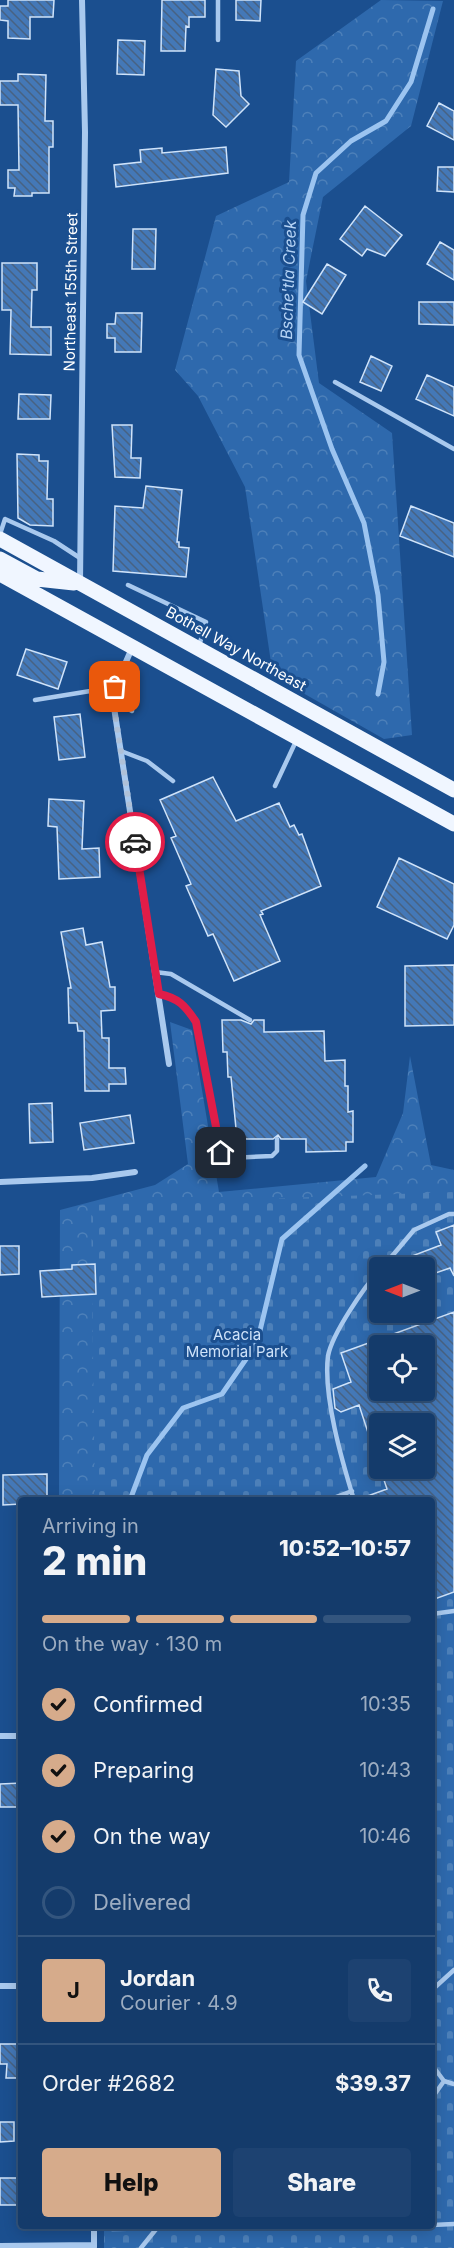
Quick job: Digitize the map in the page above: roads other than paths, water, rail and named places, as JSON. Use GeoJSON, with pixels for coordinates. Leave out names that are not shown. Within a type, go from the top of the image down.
{"type":"FeatureCollection","features":[{"type":"Feature","properties":{"kind":"main road","name":"Bothell Way Northeast"},"geometry":{"type":"LineString","coordinates":[[0,539],[454,790]]}},
{"type":"Feature","properties":{"kind":"main road"},"geometry":{"type":"LineString","coordinates":[[0,559],[37,579],[80,584]]}},
{"type":"Feature","properties":{"kind":"main road"},"geometry":{"type":"LineString","coordinates":[[0,574],[454,824]]}},
{"type":"Feature","properties":{"kind":"street","name":"Northeast 155th Street"},"geometry":{"type":"LineString","coordinates":[[80,584],[85,132],[82,0]]}},
{"type":"Feature","properties":{"kind":"street"},"geometry":{"type":"LineString","coordinates":[[132,648],[115,687],[113,701],[170,1064]]}},
{"type":"Feature","properties":{"kind":"street"},"geometry":{"type":"LineString","coordinates":[[0,1182],[92,1178],[135,1172]]}},
{"type":"Feature","properties":{"kind":"street"},"geometry":{"type":"LineString","coordinates":[[0,1736],[18,1736]]}},
{"type":"Feature","properties":{"kind":"street"},"geometry":{"type":"LineString","coordinates":[[0,1986],[18,1986]]}},
{"type":"Feature","properties":{"kind":"street"},"geometry":{"type":"LineString","coordinates":[[0,2246],[94,2246],[94,2229]]}},
{"type":"Feature","properties":{"kind":"lane"},"geometry":{"type":"LineString","coordinates":[[218,0],[218,40]]}},
{"type":"Feature","properties":{"kind":"lane"},"geometry":{"type":"LineString","coordinates":[[335,382],[454,449]]}},
{"type":"Feature","properties":{"kind":"lane"},"geometry":{"type":"LineString","coordinates":[[0,534],[5,519],[54,542],[80,558]]}},
{"type":"Feature","properties":{"kind":"lane"},"geometry":{"type":"LineString","coordinates":[[128,585],[206,622],[198,648]]}},
{"type":"Feature","properties":{"kind":"lane"},"geometry":{"type":"LineString","coordinates":[[35,700],[115,687]]}},
{"type":"Feature","properties":{"kind":"lane"},"geometry":{"type":"LineString","coordinates":[[113,701],[132,711]]}},
{"type":"Feature","properties":{"kind":"lane"},"geometry":{"type":"LineString","coordinates":[[275,786],[298,737]]}},
{"type":"Feature","properties":{"kind":"lane"},"geometry":{"type":"LineString","coordinates":[[121,751],[147,761],[173,781]]}},
{"type":"Feature","properties":{"kind":"lane"},"geometry":{"type":"LineString","coordinates":[[155,972],[171,974],[250,1020]]}},
{"type":"Feature","properties":{"kind":"lane"},"geometry":{"type":"LineString","coordinates":[[159,994],[176,998],[187,1007],[196,1022],[221,1153],[230,1158],[272,1156],[277,1151],[277,1139]]}},
{"type":"Feature","properties":{"kind":"lane"},"geometry":{"type":"LineString","coordinates":[[390,1257],[414,1230],[449,1214],[454,1214]]}},
{"type":"Feature","properties":{"kind":"lane"},"geometry":{"type":"LineString","coordinates":[[353,1497],[327,1390],[328,1354],[359,1294],[369,1282]]}},
{"type":"Feature","properties":{"kind":"lane"},"geometry":{"type":"LineString","coordinates":[[336,1497],[352,1491]]}},
{"type":"Feature","properties":{"kind":"lane"},"geometry":{"type":"LineString","coordinates":[[435,1614],[454,1611]]}},
{"type":"Feature","properties":{"kind":"lane"},"geometry":{"type":"LineString","coordinates":[[435,1987],[454,1970]]}},
{"type":"Feature","properties":{"kind":"lane"},"geometry":{"type":"LineString","coordinates":[[435,2069],[444,2082],[454,2084]]}},
{"type":"Feature","properties":{"kind":"lane"},"geometry":{"type":"LineString","coordinates":[[435,2094],[444,2082]]}},
{"type":"Feature","properties":{"kind":"lane"},"geometry":{"type":"LineString","coordinates":[[435,2225],[454,2224]]}},
{"type":"Feature","properties":{"kind":"lane"},"geometry":{"type":"LineString","coordinates":[[141,2248],[156,2229]]}},
{"type":"Feature","properties":{"kind":"waterway","name":"Bsche'tla Creek"},"geometry":{"type":"LineString","coordinates":[[378,694],[384,662],[378,595],[364,523],[332,449],[299,355],[303,215],[316,173],[351,141],[386,121],[411,82],[433,9]]}},
{"type":"Feature","properties":{"kind":"waterway","name":"Bsche'tla Creek"},"geometry":{"type":"LineString","coordinates":[[131,1497],[147,1455],[183,1408],[222,1394],[257,1343],[282,1239],[365,1166]]}},
{"type":"Feature","properties":{"kind":"park label","name":"Acacia Memorial Park"},"geometry":{"type":"Point","coordinates":[237,1344]}}]}
